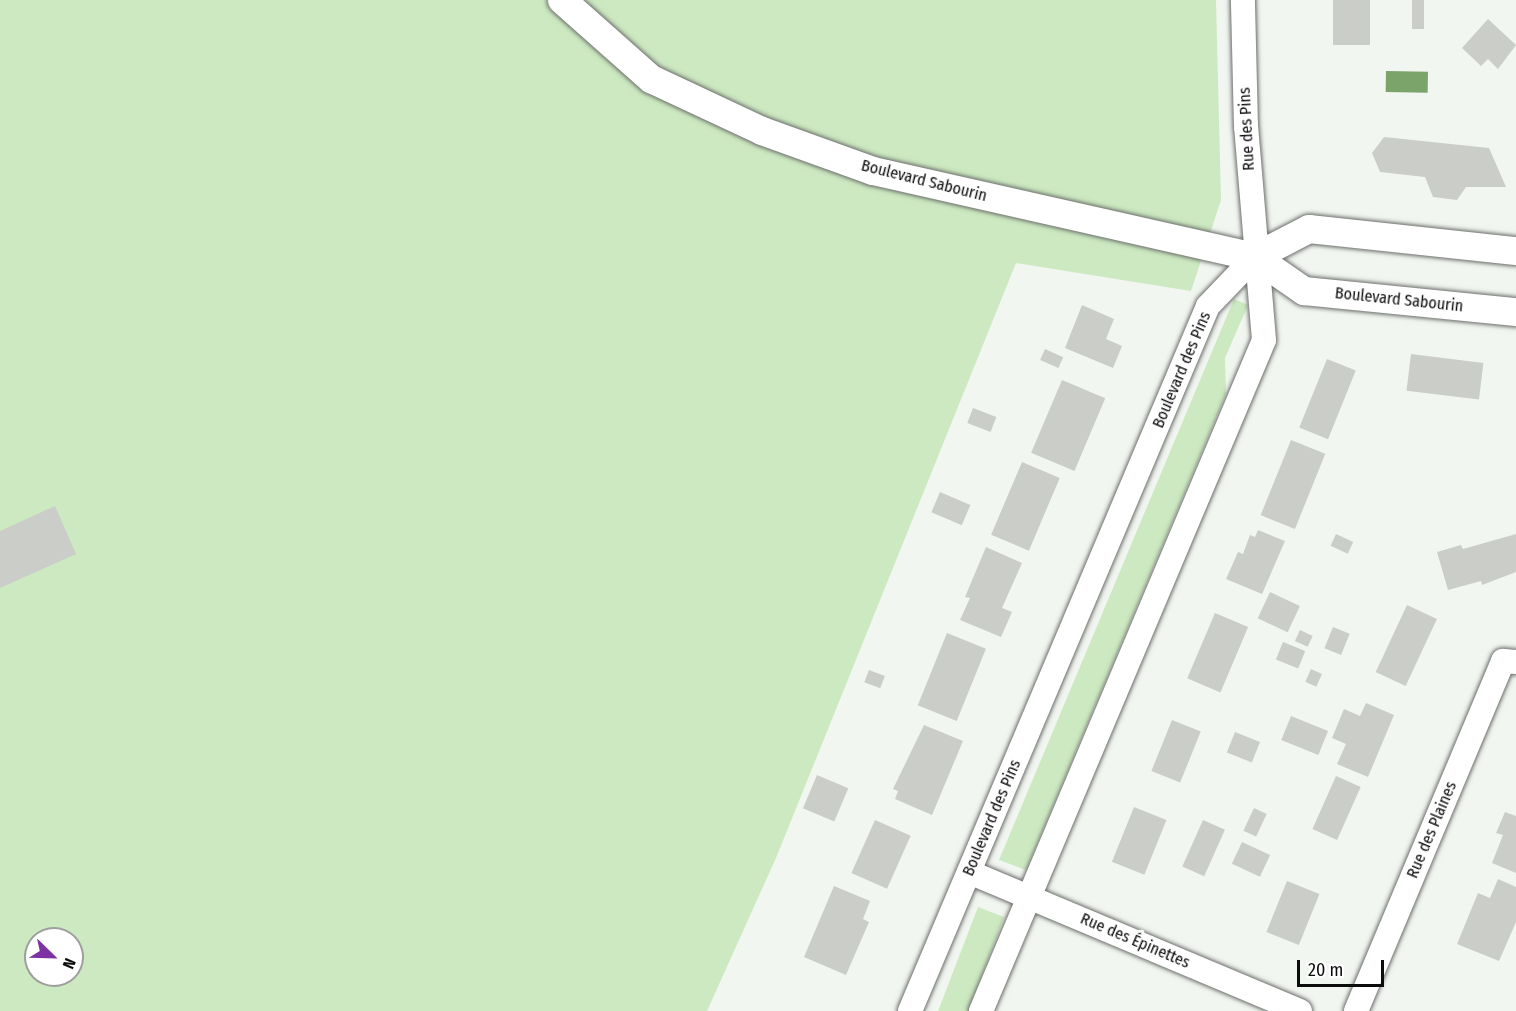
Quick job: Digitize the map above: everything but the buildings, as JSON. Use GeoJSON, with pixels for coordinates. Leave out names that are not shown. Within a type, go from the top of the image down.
{"type":"FeatureCollection","features":[{"type":"Feature","properties":{"kind":"street","name":"Boulevard Sabourin"},"geometry":{"type":"LineString","coordinates":[[561,0],[651,80],[762,131],[873,171],[1255,257],[1304,291],[1516,312]]}},
{"type":"Feature","properties":{"kind":"street","name":"Rue des Pins"},"geometry":{"type":"LineString","coordinates":[[1243,0],[1246,127],[1255,257]]}},
{"type":"Feature","properties":{"kind":"street"},"geometry":{"type":"LineString","coordinates":[[981,1011],[1264,340],[1255,257],[1309,229],[1516,251]]}},
{"type":"Feature","properties":{"kind":"street","name":"Boulevard des Pins"},"geometry":{"type":"LineString","coordinates":[[910,1011],[1208,306],[1255,257]]}},
{"type":"Feature","properties":{"kind":"street","name":"Rue des Plaines"},"geometry":{"type":"LineString","coordinates":[[1356,1011],[1503,661],[1516,662]]}},
{"type":"Feature","properties":{"kind":"street","name":"Rue des Épinettes"},"geometry":{"type":"LineString","coordinates":[[969,872],[1300,1011]]}},
{"type":"Feature","properties":{"kind":"shaded area"},"geometry":{"type":"Polygon","coordinates":[[[0,0],[1216,0],[1221,200],[1191,291],[1016,263],[776,858],[707,1011],[0,1011],[0,0]]]}},
{"type":"Feature","properties":{"kind":"shaded area"},"geometry":{"type":"Polygon","coordinates":[[[1386,71],[1428,72],[1428,93],[1386,92],[1386,71]]]}},
{"type":"Feature","properties":{"kind":"shaded area"},"geometry":{"type":"Polygon","coordinates":[[[1234,299],[1248,305],[1225,358],[1226,394],[1026,870],[999,860],[1234,299]]]}},
{"type":"Feature","properties":{"kind":"shaded area"},"geometry":{"type":"Polygon","coordinates":[[[978,907],[1004,917],[968,1011],[938,1011],[978,907]]]}}]}
